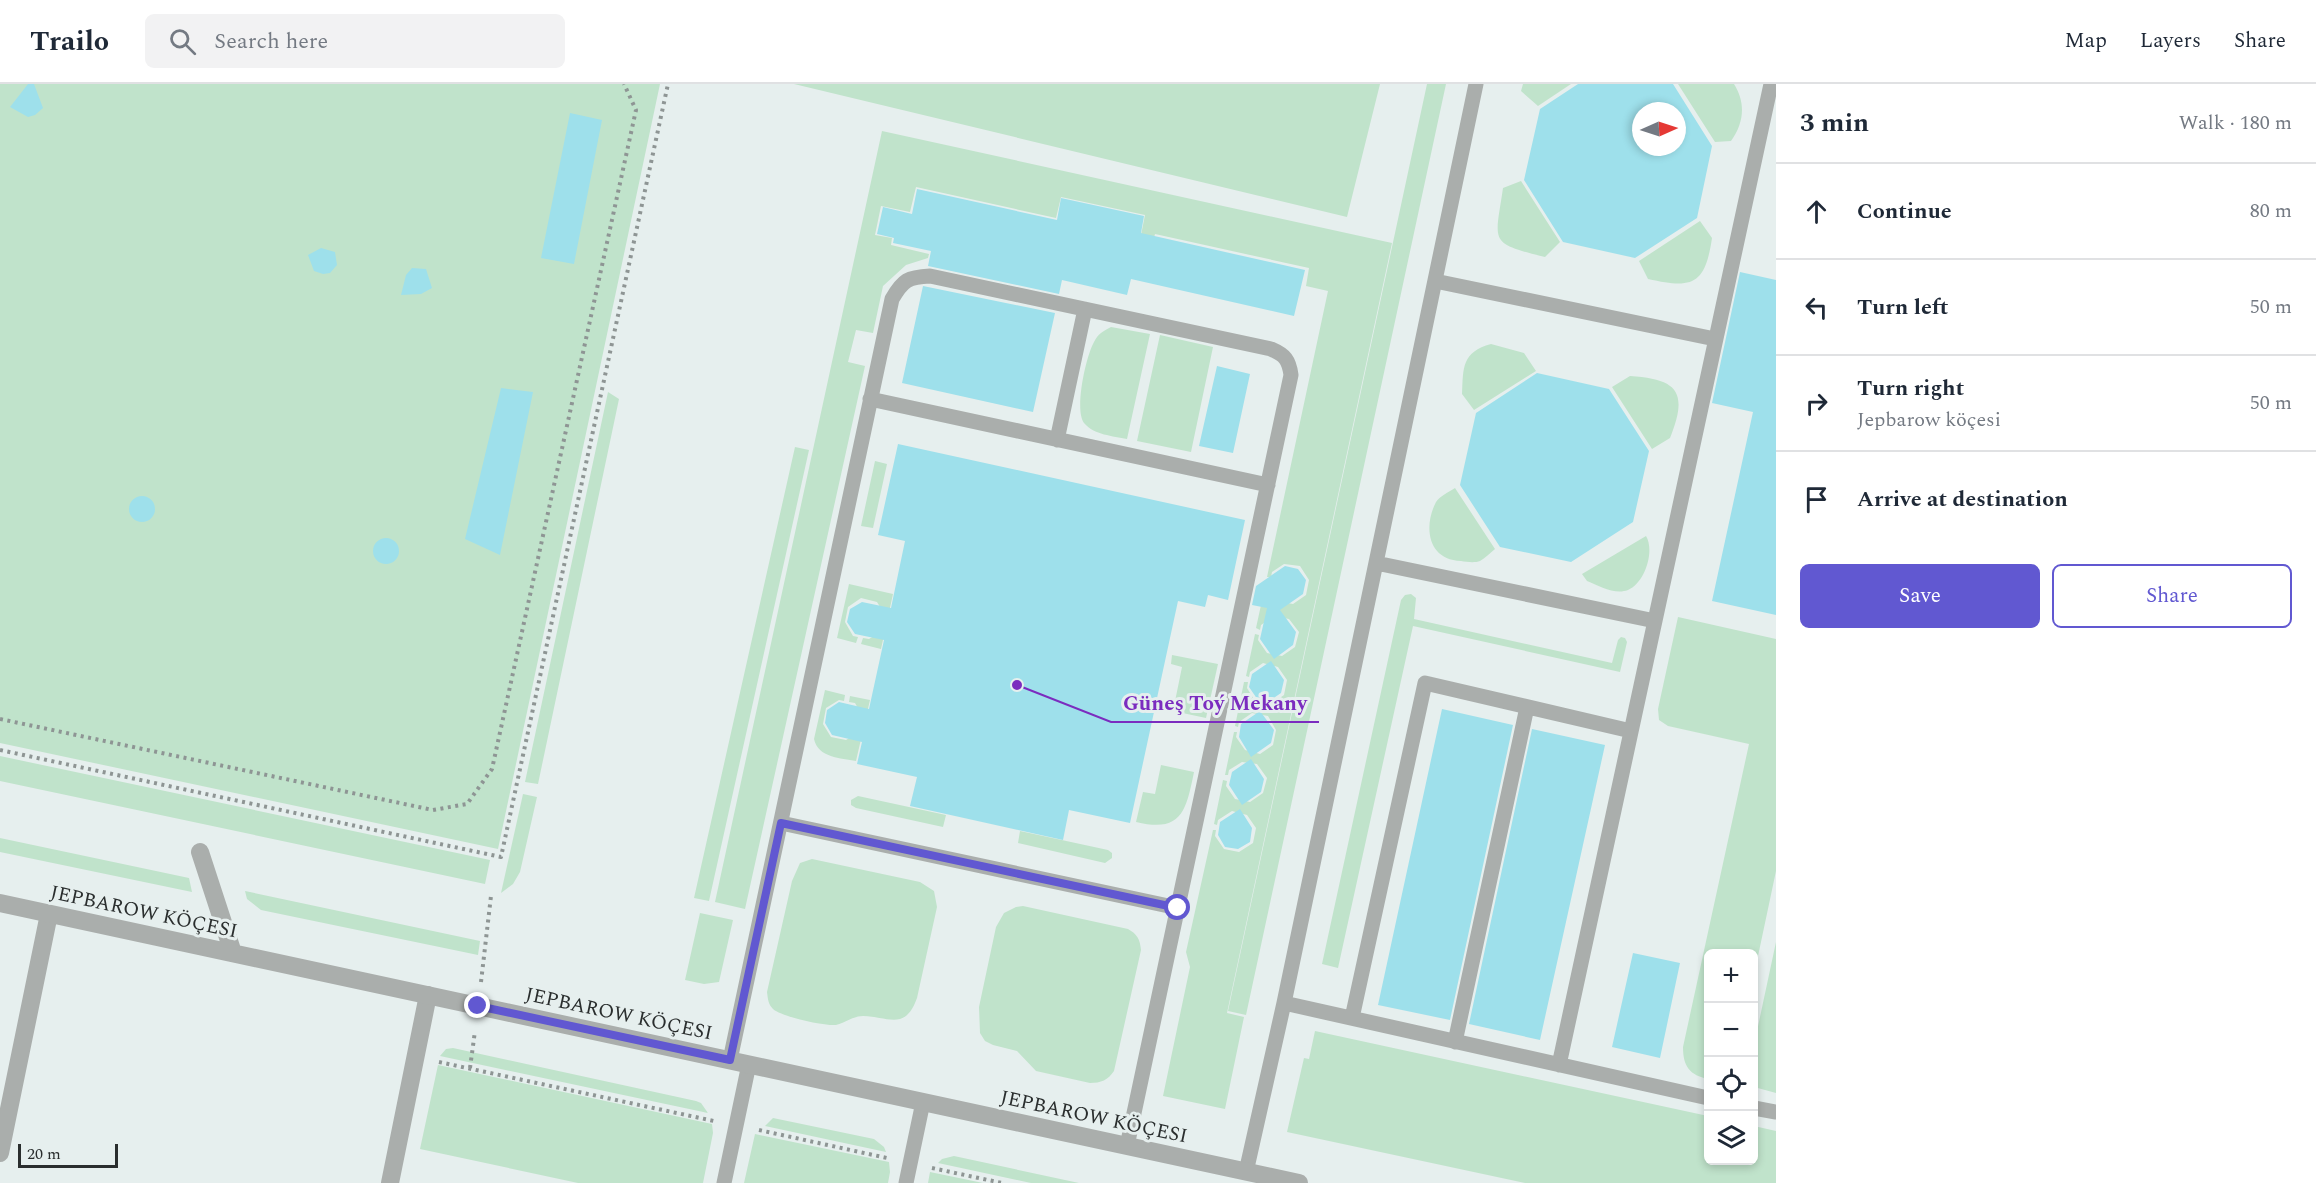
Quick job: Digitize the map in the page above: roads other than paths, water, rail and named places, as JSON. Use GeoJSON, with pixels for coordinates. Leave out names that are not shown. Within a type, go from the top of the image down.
{"type":"FeatureCollection","features":[{"type":"Feature","properties":{"kind":"street"},"geometry":{"type":"LineString","coordinates":[[200,852],[233,953]]}},
{"type":"Feature","properties":{"kind":"street","name":"JEPBAROW KÖÇESI"},"geometry":{"type":"LineString","coordinates":[[0,903],[1127,1146],[1246,1172],[1268,1180],[1299,1183]]}},
{"type":"Feature","properties":{"kind":"street"},"geometry":{"type":"LineString","coordinates":[[0,1153],[49,914]]}},
{"type":"Feature","properties":{"kind":"street"},"geometry":{"type":"LineString","coordinates":[[390,1183],[428,995]]}},
{"type":"Feature","properties":{"kind":"lane"},"geometry":{"type":"LineString","coordinates":[[1246,1172],[1284,1003],[1476,84]]}},
{"type":"Feature","properties":{"kind":"lane"},"geometry":{"type":"LineString","coordinates":[[1559,1065],[1771,84]]}},
{"type":"Feature","properties":{"kind":"lane"},"geometry":{"type":"LineString","coordinates":[[730,1060],[892,299],[901,284],[913,277],[930,276],[1271,349],[1283,354],[1289,362],[1291,375],[1127,1146]]}},
{"type":"Feature","properties":{"kind":"lane"},"geometry":{"type":"LineString","coordinates":[[1435,281],[1715,339]]}},
{"type":"Feature","properties":{"kind":"lane"},"geometry":{"type":"LineString","coordinates":[[1057,440],[1084,309]]}},
{"type":"Feature","properties":{"kind":"lane"},"geometry":{"type":"LineString","coordinates":[[870,399],[1268,485]]}},
{"type":"Feature","properties":{"kind":"lane"},"geometry":{"type":"LineString","coordinates":[[1376,563],[1655,621]]}},
{"type":"Feature","properties":{"kind":"lane"},"geometry":{"type":"LineString","coordinates":[[1352,1018],[1425,683],[1631,731]]}},
{"type":"Feature","properties":{"kind":"lane"},"geometry":{"type":"LineString","coordinates":[[1455,1042],[1527,707]]}},
{"type":"Feature","properties":{"kind":"lane"},"geometry":{"type":"LineString","coordinates":[[781,823],[1178,908]]}},
{"type":"Feature","properties":{"kind":"lane"},"geometry":{"type":"LineString","coordinates":[[1284,1003],[1704,1097]]}},
{"type":"Feature","properties":{"kind":"lane"},"geometry":{"type":"LineString","coordinates":[[724,1183],[749,1064]]}},
{"type":"Feature","properties":{"kind":"lane"},"geometry":{"type":"LineString","coordinates":[[906,1183],[923,1102]]}},
{"type":"Feature","properties":{"kind":"lane"},"geometry":{"type":"LineString","coordinates":[[1758,1109],[1776,1112]]}},
{"type":"Feature","properties":{"kind":"place","name":"Güneş Toý Mekany"},"geometry":{"type":"Point","coordinates":[1017,685]}}]}
